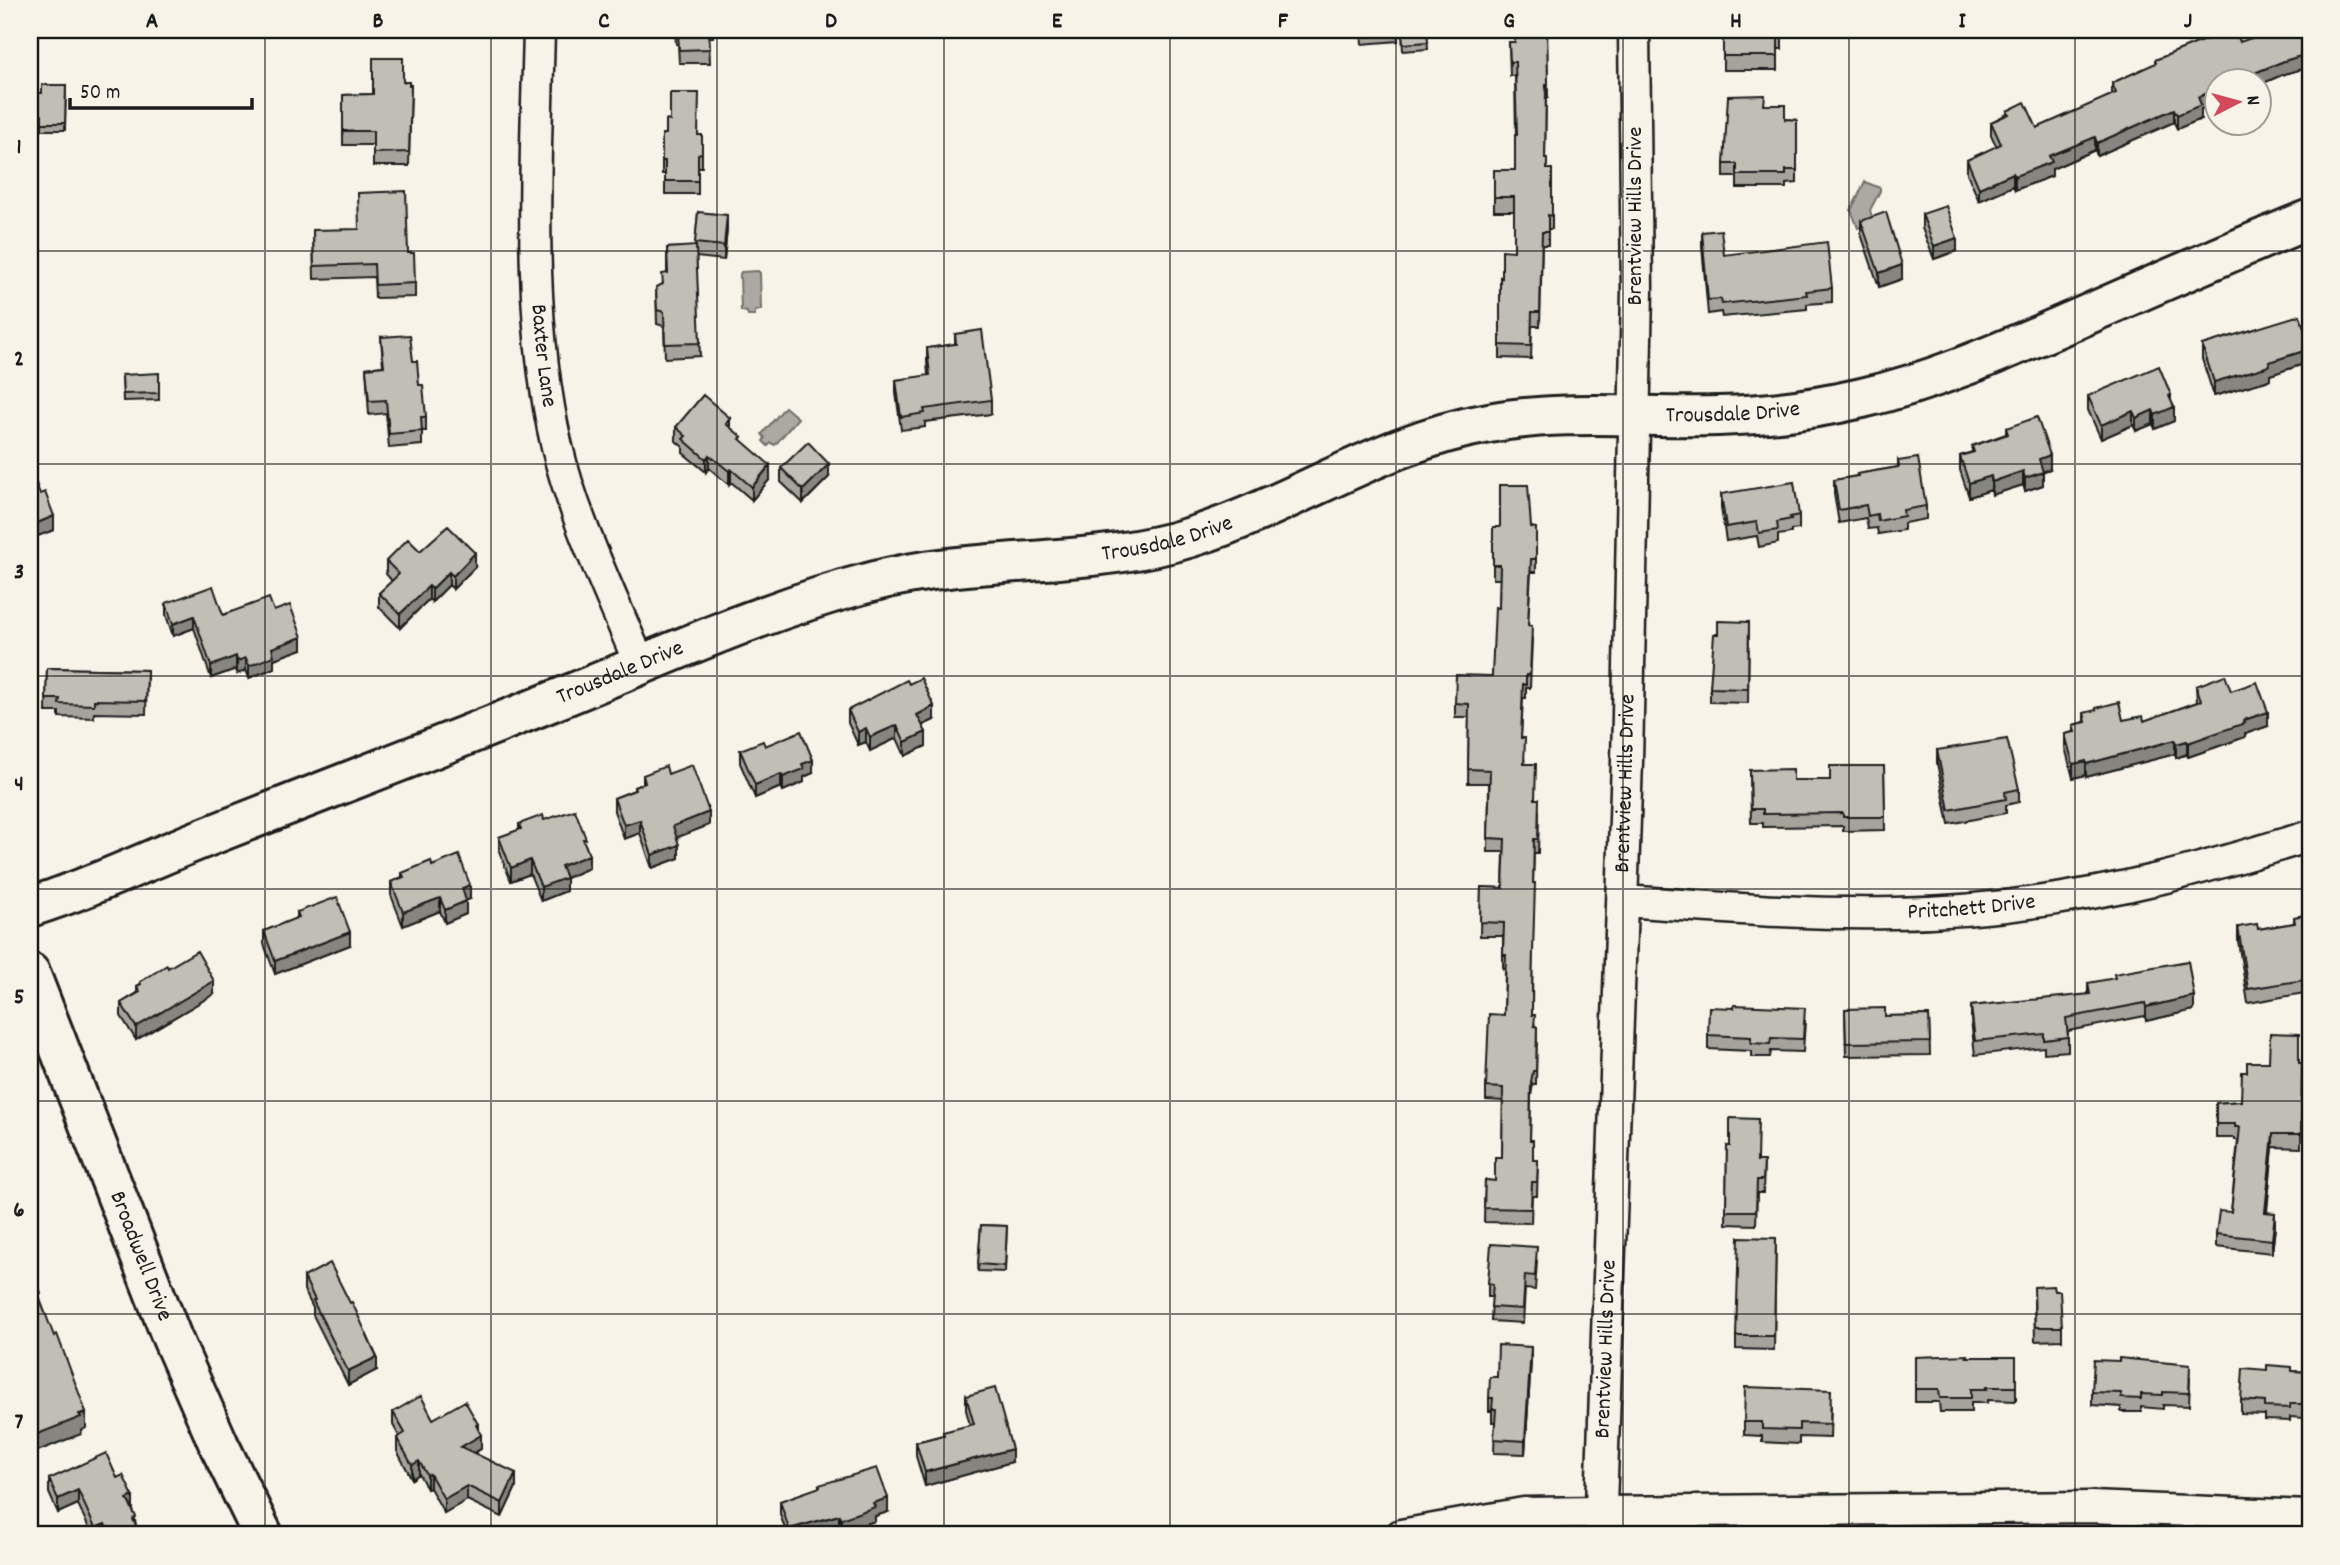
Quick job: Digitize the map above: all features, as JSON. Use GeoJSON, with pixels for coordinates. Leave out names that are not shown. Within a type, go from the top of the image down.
{"type":"FeatureCollection","features":[{"type":"Feature","properties":{"kind":"street","name":"Baxter Lane"},"geometry":{"type":"LineString","coordinates":[[538,30],[537,293],[547,399],[571,494],[640,666]]}},
{"type":"Feature","properties":{"kind":"street","name":"Brentview Hills Drive"},"geometry":{"type":"LineString","coordinates":[[1601,1523],[1624,901],[1635,415],[1637,278],[1634,30]]}},
{"type":"Feature","properties":{"kind":"street","name":"Trousdale Drive"},"geometry":{"type":"LineString","coordinates":[[30,907],[793,607],[890,578],[949,566],[1122,553],[1189,537],[1254,514],[1404,446],[1468,427],[1536,417],[1776,413],[1823,406],[1892,390],[1940,375],[2011,347],[2310,219]]}},
{"type":"Feature","properties":{"kind":"street","name":"Pritchett Drive"},"geometry":{"type":"LineString","coordinates":[[1624,901],[1843,913],[1980,908],[2055,899],[2148,881],[2310,836]]}},
{"type":"Feature","properties":{"kind":"street","name":"Broadwell Drive"},"geometry":{"type":"LineString","coordinates":[[30,973],[172,1338],[213,1432],[263,1535]]}},
{"type":"Feature","properties":{"kind":"street"},"geometry":{"type":"LineString","coordinates":[[1401,1535],[1524,1514],[1601,1523],[2091,1507],[2310,1517]]}},
{"type":"Feature","properties":{"kind":"shaded area"},"geometry":{"type":"Polygon","coordinates":[[[1865,182],[1880,188],[1880,191],[1870,210],[1873,220],[1858,228],[1851,210],[1865,182]]]}},
{"type":"Feature","properties":{"kind":"shaded area"},"geometry":{"type":"Polygon","coordinates":[[[758,271],[761,310],[755,311],[755,315],[748,315],[747,312],[741,311],[740,274],[758,271]]]}},
{"type":"Feature","properties":{"kind":"shaded area"},"geometry":{"type":"Polygon","coordinates":[[[785,407],[798,418],[775,445],[771,443],[768,446],[763,441],[765,438],[762,434],[785,407]]]}},
{"type":"Feature","properties":{"kind":"building"},"geometry":{"type":"Polygon","coordinates":[[[676,30],[709,30],[710,49],[679,50],[676,30]]]}},
{"type":"Feature","properties":{"kind":"building"},"geometry":{"type":"Polygon","coordinates":[[[1362,30],[1397,30],[1398,34],[1362,37],[1362,30]]]}},
{"type":"Feature","properties":{"kind":"building"},"geometry":{"type":"Polygon","coordinates":[[[1402,30],[1427,30],[1428,42],[1403,44],[1402,30]]]}},
{"type":"Feature","properties":{"kind":"building"},"geometry":{"type":"Polygon","coordinates":[[[1515,30],[1547,30],[1545,159],[1547,169],[1552,169],[1552,216],[1548,215],[1548,232],[1542,232],[1540,312],[1532,312],[1531,346],[1500,345],[1502,250],[1514,251],[1514,197],[1494,197],[1494,170],[1515,170],[1515,62],[1510,62],[1509,42],[1515,42],[1515,30]]]}},
{"type":"Feature","properties":{"kind":"building"},"geometry":{"type":"Polygon","coordinates":[[[1782,30],[1782,35],[1778,35],[1778,56],[1723,56],[1723,31],[1782,30]]]}},
{"type":"Feature","properties":{"kind":"building"},"geometry":{"type":"Polygon","coordinates":[[[2207,30],[2235,30],[2240,42],[2274,30],[2310,30],[2310,53],[2272,66],[2204,66],[2204,94],[2198,97],[2201,105],[2177,115],[2174,109],[2097,143],[2095,137],[2049,156],[2052,162],[2015,176],[2013,173],[1979,188],[1967,160],[2001,144],[1991,122],[2009,114],[2007,111],[2025,102],[2037,128],[2116,93],[2112,83],[2156,63],[2155,60],[2210,38],[2207,30]]]}},
{"type":"Feature","properties":{"kind":"building"},"geometry":{"type":"Polygon","coordinates":[[[373,58],[403,58],[403,82],[409,82],[411,85],[409,152],[373,153],[373,131],[343,131],[343,95],[373,94],[373,58]]]}},
{"type":"Feature","properties":{"kind":"building"},"geometry":{"type":"Polygon","coordinates":[[[42,85],[66,85],[65,123],[42,123],[42,115],[30,115],[30,93],[42,93],[42,85]]]}},
{"type":"Feature","properties":{"kind":"building"},"geometry":{"type":"Polygon","coordinates":[[[670,93],[699,93],[698,135],[702,135],[702,153],[698,154],[698,181],[665,181],[662,134],[666,134],[666,120],[670,121],[670,93]]]}},
{"type":"Feature","properties":{"kind":"building"},"geometry":{"type":"Polygon","coordinates":[[[1765,95],[1764,105],[1785,105],[1785,119],[1797,120],[1797,170],[1786,170],[1786,175],[1737,175],[1737,164],[1724,164],[1728,96],[1765,95]]]}},
{"type":"Feature","properties":{"kind":"building"},"geometry":{"type":"Polygon","coordinates":[[[406,191],[408,253],[414,253],[415,283],[375,285],[374,264],[314,266],[313,230],[359,229],[358,193],[406,191]]]}},
{"type":"Feature","properties":{"kind":"building"},"geometry":{"type":"Polygon","coordinates":[[[1946,206],[1957,238],[1934,246],[1922,214],[1946,206]]]}},
{"type":"Feature","properties":{"kind":"building"},"geometry":{"type":"Polygon","coordinates":[[[698,212],[727,215],[724,246],[695,243],[698,212]]]}},
{"type":"Feature","properties":{"kind":"building"},"geometry":{"type":"Polygon","coordinates":[[[1886,212],[1902,265],[1879,273],[1861,221],[1886,212]]]}},
{"type":"Feature","properties":{"kind":"building"},"geometry":{"type":"Polygon","coordinates":[[[1721,230],[1724,255],[1827,242],[1832,288],[1806,291],[1807,295],[1722,304],[1721,299],[1708,300],[1702,232],[1721,230]]]}},
{"type":"Feature","properties":{"kind":"building"},"geometry":{"type":"Polygon","coordinates":[[[696,246],[700,343],[665,344],[664,312],[657,310],[656,287],[663,284],[662,274],[668,273],[667,248],[696,246]]]}},
{"type":"Feature","properties":{"kind":"building"},"geometry":{"type":"Polygon","coordinates":[[[2300,315],[2310,349],[2269,362],[2270,365],[2266,367],[2214,382],[2202,345],[2300,315]]]}},
{"type":"Feature","properties":{"kind":"building"},"geometry":{"type":"Polygon","coordinates":[[[982,330],[991,400],[924,409],[925,413],[901,417],[896,380],[930,375],[927,348],[956,344],[955,334],[982,330]]]}},
{"type":"Feature","properties":{"kind":"building"},"geometry":{"type":"Polygon","coordinates":[[[410,335],[413,361],[417,361],[419,385],[423,385],[426,417],[421,417],[422,431],[389,434],[386,400],[369,401],[366,368],[384,366],[381,337],[410,335]]]}},
{"type":"Feature","properties":{"kind":"building"},"geometry":{"type":"Polygon","coordinates":[[[2159,366],[2174,407],[2155,415],[2153,410],[2136,418],[2133,411],[2101,425],[2088,396],[2159,366]]]}},
{"type":"Feature","properties":{"kind":"building"},"geometry":{"type":"Polygon","coordinates":[[[159,373],[159,393],[123,394],[122,375],[159,373]]]}},
{"type":"Feature","properties":{"kind":"building"},"geometry":{"type":"Polygon","coordinates":[[[703,395],[730,418],[726,424],[742,437],[740,439],[770,465],[752,487],[709,455],[706,459],[683,439],[686,436],[676,427],[703,395]]]}},
{"type":"Feature","properties":{"kind":"building"},"geometry":{"type":"Polygon","coordinates":[[[2037,417],[2050,455],[2039,459],[2043,472],[2025,478],[2023,471],[1992,482],[1991,476],[1969,483],[1960,456],[1974,452],[1972,446],[2008,434],[2006,428],[2037,417]]]}},
{"type":"Feature","properties":{"kind":"building"},"geometry":{"type":"Polygon","coordinates":[[[808,442],[829,464],[803,490],[781,468],[808,442]]]}},
{"type":"Feature","properties":{"kind":"building"},"geometry":{"type":"Polygon","coordinates":[[[1918,458],[1926,506],[1903,510],[1904,516],[1878,521],[1877,514],[1868,516],[1866,505],[1839,510],[1834,480],[1899,467],[1898,461],[1918,458]]]}},
{"type":"Feature","properties":{"kind":"building"},"geometry":{"type":"Polygon","coordinates":[[[30,467],[40,494],[45,492],[54,516],[30,526],[30,467]]]}},
{"type":"Feature","properties":{"kind":"building"},"geometry":{"type":"Polygon","coordinates":[[[1794,482],[1799,515],[1777,522],[1778,530],[1759,533],[1757,522],[1726,527],[1721,494],[1794,482]]]}},
{"type":"Feature","properties":{"kind":"building"},"geometry":{"type":"Polygon","coordinates":[[[1500,485],[1528,485],[1531,527],[1536,528],[1536,559],[1531,559],[1528,625],[1532,626],[1530,675],[1526,675],[1526,685],[1523,684],[1521,738],[1525,738],[1524,764],[1536,764],[1535,799],[1539,799],[1538,839],[1534,839],[1533,883],[1532,1015],[1535,1015],[1534,1026],[1537,1027],[1536,1071],[1533,1071],[1531,1082],[1530,1140],[1533,1140],[1533,1160],[1538,1160],[1537,1182],[1532,1182],[1531,1209],[1484,1208],[1485,1180],[1495,1181],[1495,1157],[1502,1157],[1503,1088],[1486,1087],[1489,1014],[1504,1015],[1506,955],[1503,955],[1504,923],[1480,922],[1481,887],[1503,888],[1505,839],[1488,838],[1490,770],[1468,769],[1469,704],[1455,703],[1456,675],[1492,676],[1500,565],[1493,565],[1493,527],[1500,527],[1500,485]]]}},
{"type":"Feature","properties":{"kind":"building"},"geometry":{"type":"Polygon","coordinates":[[[448,526],[475,553],[453,576],[449,572],[432,589],[429,586],[400,614],[379,593],[399,574],[386,561],[408,539],[420,551],[448,526]]]}},
{"type":"Feature","properties":{"kind":"building"},"geometry":{"type":"Polygon","coordinates":[[[213,586],[223,615],[269,598],[274,611],[290,605],[302,637],[272,648],[274,656],[249,666],[246,658],[237,661],[236,656],[211,666],[194,616],[173,624],[166,603],[213,586]]]}},
{"type":"Feature","properties":{"kind":"building"},"geometry":{"type":"Polygon","coordinates":[[[1718,621],[1749,622],[1748,689],[1710,688],[1714,634],[1718,634],[1718,621]]]}},
{"type":"Feature","properties":{"kind":"building"},"geometry":{"type":"Polygon","coordinates":[[[47,668],[147,670],[146,701],[94,700],[94,705],[59,704],[60,699],[46,699],[47,668]]]}},
{"type":"Feature","properties":{"kind":"building"},"geometry":{"type":"Polygon","coordinates":[[[2225,675],[2231,691],[2257,682],[2268,712],[2188,743],[2176,744],[2175,740],[2086,764],[2086,761],[2073,764],[2065,734],[2075,732],[2073,725],[2086,722],[2084,713],[2119,702],[2123,720],[2143,716],[2144,721],[2201,701],[2196,686],[2225,675]]]}},
{"type":"Feature","properties":{"kind":"building"},"geometry":{"type":"Polygon","coordinates":[[[921,678],[934,706],[917,715],[926,732],[905,742],[897,725],[870,737],[866,728],[858,732],[848,710],[907,680],[909,684],[921,678]]]}},
{"type":"Feature","properties":{"kind":"building"},"geometry":{"type":"Polygon","coordinates":[[[2305,682],[2310,682],[2310,711],[2305,682]]]}},
{"type":"Feature","properties":{"kind":"building"},"geometry":{"type":"Polygon","coordinates":[[[801,731],[813,760],[802,764],[804,769],[783,777],[781,774],[755,785],[740,750],[763,741],[765,746],[801,731]]]}},
{"type":"Feature","properties":{"kind":"building"},"geometry":{"type":"Polygon","coordinates":[[[2007,739],[2019,789],[2005,792],[2006,799],[1949,810],[1937,750],[2007,739]]]}},
{"type":"Feature","properties":{"kind":"building"},"geometry":{"type":"Polygon","coordinates":[[[692,765],[709,812],[673,826],[679,845],[652,855],[640,820],[624,825],[614,798],[645,783],[643,775],[666,766],[668,774],[692,765]]]}},
{"type":"Feature","properties":{"kind":"building"},"geometry":{"type":"Polygon","coordinates":[[[1830,766],[1884,766],[1885,817],[1843,817],[1843,813],[1763,814],[1763,809],[1751,809],[1750,770],[1793,769],[1793,780],[1830,780],[1830,766]]]}},
{"type":"Feature","properties":{"kind":"building"},"geometry":{"type":"Polygon","coordinates":[[[575,810],[589,855],[561,866],[566,878],[541,887],[530,860],[511,868],[499,837],[521,829],[519,824],[543,815],[544,820],[575,810]]]}},
{"type":"Feature","properties":{"kind":"building"},"geometry":{"type":"Polygon","coordinates":[[[459,855],[470,885],[462,888],[466,901],[445,910],[440,898],[403,912],[391,882],[404,877],[402,873],[431,861],[432,866],[459,855]]]}},
{"type":"Feature","properties":{"kind":"building"},"geometry":{"type":"Polygon","coordinates":[[[337,897],[350,932],[275,961],[264,931],[299,917],[297,912],[337,897]]]}},
{"type":"Feature","properties":{"kind":"building"},"geometry":{"type":"Polygon","coordinates":[[[2310,914],[2310,982],[2304,980],[2248,989],[2238,927],[2257,924],[2258,929],[2295,923],[2294,917],[2310,914]]]}},
{"type":"Feature","properties":{"kind":"building"},"geometry":{"type":"Polygon","coordinates":[[[197,951],[214,981],[136,1027],[121,1003],[140,992],[137,986],[140,982],[197,951]]]}},
{"type":"Feature","properties":{"kind":"building"},"geometry":{"type":"Polygon","coordinates":[[[2188,961],[2194,996],[2146,1007],[2145,1003],[2066,1018],[2068,1037],[2044,1040],[2044,1034],[1975,1041],[1971,1006],[2090,994],[2088,983],[2115,978],[2114,974],[2188,961]]]}},
{"type":"Feature","properties":{"kind":"building"},"geometry":{"type":"Polygon","coordinates":[[[1734,1005],[1805,1008],[1803,1039],[1771,1038],[1770,1044],[1751,1043],[1751,1037],[1708,1035],[1709,1007],[1734,1008],[1734,1005]]]}},
{"type":"Feature","properties":{"kind":"building"},"geometry":{"type":"Polygon","coordinates":[[[1885,1008],[1885,1016],[1929,1015],[1930,1042],[1846,1043],[1845,1009],[1885,1008]]]}},
{"type":"Feature","properties":{"kind":"building"},"geometry":{"type":"Polygon","coordinates":[[[2270,1033],[2299,1034],[2299,1063],[2302,1063],[2301,1134],[2273,1134],[2265,1212],[2275,1213],[2272,1240],[2216,1234],[2219,1211],[2231,1212],[2240,1127],[2235,1127],[2235,1124],[2216,1124],[2216,1103],[2241,1101],[2242,1072],[2247,1072],[2247,1062],[2269,1062],[2270,1033]]]}},
{"type":"Feature","properties":{"kind":"building"},"geometry":{"type":"Polygon","coordinates":[[[1730,1118],[1758,1119],[1757,1161],[1764,1161],[1763,1180],[1757,1180],[1756,1211],[1726,1211],[1730,1118]]]}},
{"type":"Feature","properties":{"kind":"building"},"geometry":{"type":"Polygon","coordinates":[[[981,1225],[1007,1226],[1005,1266],[978,1264],[981,1225]]]}},
{"type":"Feature","properties":{"kind":"building"},"geometry":{"type":"Polygon","coordinates":[[[1739,1237],[1776,1238],[1774,1336],[1736,1336],[1739,1237]]]}},
{"type":"Feature","properties":{"kind":"building"},"geometry":{"type":"Polygon","coordinates":[[[1491,1244],[1537,1247],[1535,1276],[1525,1275],[1523,1309],[1491,1307],[1493,1284],[1488,1283],[1491,1244]]]}},
{"type":"Feature","properties":{"kind":"building"},"geometry":{"type":"Polygon","coordinates":[[[330,1263],[350,1303],[352,1302],[377,1357],[348,1371],[304,1277],[330,1263]]]}},
{"type":"Feature","properties":{"kind":"building"},"geometry":{"type":"Polygon","coordinates":[[[30,1266],[54,1336],[57,1334],[86,1412],[79,1414],[81,1417],[30,1437],[30,1266]]]}},
{"type":"Feature","properties":{"kind":"building"},"geometry":{"type":"Polygon","coordinates":[[[2053,1286],[2054,1291],[2060,1291],[2062,1327],[2035,1327],[2034,1287],[2053,1286]]]}},
{"type":"Feature","properties":{"kind":"building"},"geometry":{"type":"Polygon","coordinates":[[[1498,1345],[1531,1347],[1525,1441],[1494,1439],[1496,1409],[1492,1409],[1493,1398],[1489,1398],[1490,1377],[1497,1377],[1498,1345]]]}},
{"type":"Feature","properties":{"kind":"building"},"geometry":{"type":"Polygon","coordinates":[[[1968,1355],[1967,1357],[2016,1357],[2016,1387],[1971,1389],[1971,1398],[1940,1398],[1939,1389],[1915,1389],[1915,1357],[1968,1355]]]}},
{"type":"Feature","properties":{"kind":"building"},"geometry":{"type":"Polygon","coordinates":[[[2119,1358],[2190,1365],[2189,1393],[2141,1394],[2141,1399],[2121,1398],[2121,1393],[2092,1392],[2094,1360],[2119,1361],[2119,1358]]]}},
{"type":"Feature","properties":{"kind":"building"},"geometry":{"type":"Polygon","coordinates":[[[2267,1365],[2310,1372],[2310,1401],[2290,1404],[2290,1408],[2265,1407],[2265,1402],[2241,1400],[2243,1368],[2267,1370],[2267,1365]]]}},
{"type":"Feature","properties":{"kind":"building"},"geometry":{"type":"Polygon","coordinates":[[[1745,1387],[1831,1390],[1830,1424],[1799,1423],[1799,1430],[1762,1429],[1762,1422],[1744,1422],[1745,1387]]]}},
{"type":"Feature","properties":{"kind":"building"},"geometry":{"type":"Polygon","coordinates":[[[995,1388],[1012,1449],[925,1472],[916,1442],[974,1424],[966,1396],[995,1388]]]}},
{"type":"Feature","properties":{"kind":"building"},"geometry":{"type":"Polygon","coordinates":[[[421,1396],[433,1419],[465,1401],[481,1435],[461,1447],[516,1473],[502,1503],[467,1486],[444,1499],[419,1461],[412,1465],[397,1438],[405,1433],[393,1412],[421,1396]]]}},
{"type":"Feature","properties":{"kind":"building"},"geometry":{"type":"Polygon","coordinates":[[[106,1453],[117,1478],[123,1475],[133,1496],[127,1499],[136,1517],[133,1519],[140,1535],[110,1535],[105,1524],[95,1528],[78,1490],[58,1499],[49,1479],[106,1453]]]}},
{"type":"Feature","properties":{"kind":"building"},"geometry":{"type":"Polygon","coordinates":[[[877,1468],[888,1498],[873,1503],[875,1507],[841,1519],[839,1515],[789,1529],[780,1501],[820,1487],[819,1485],[877,1468]]]}}]}
